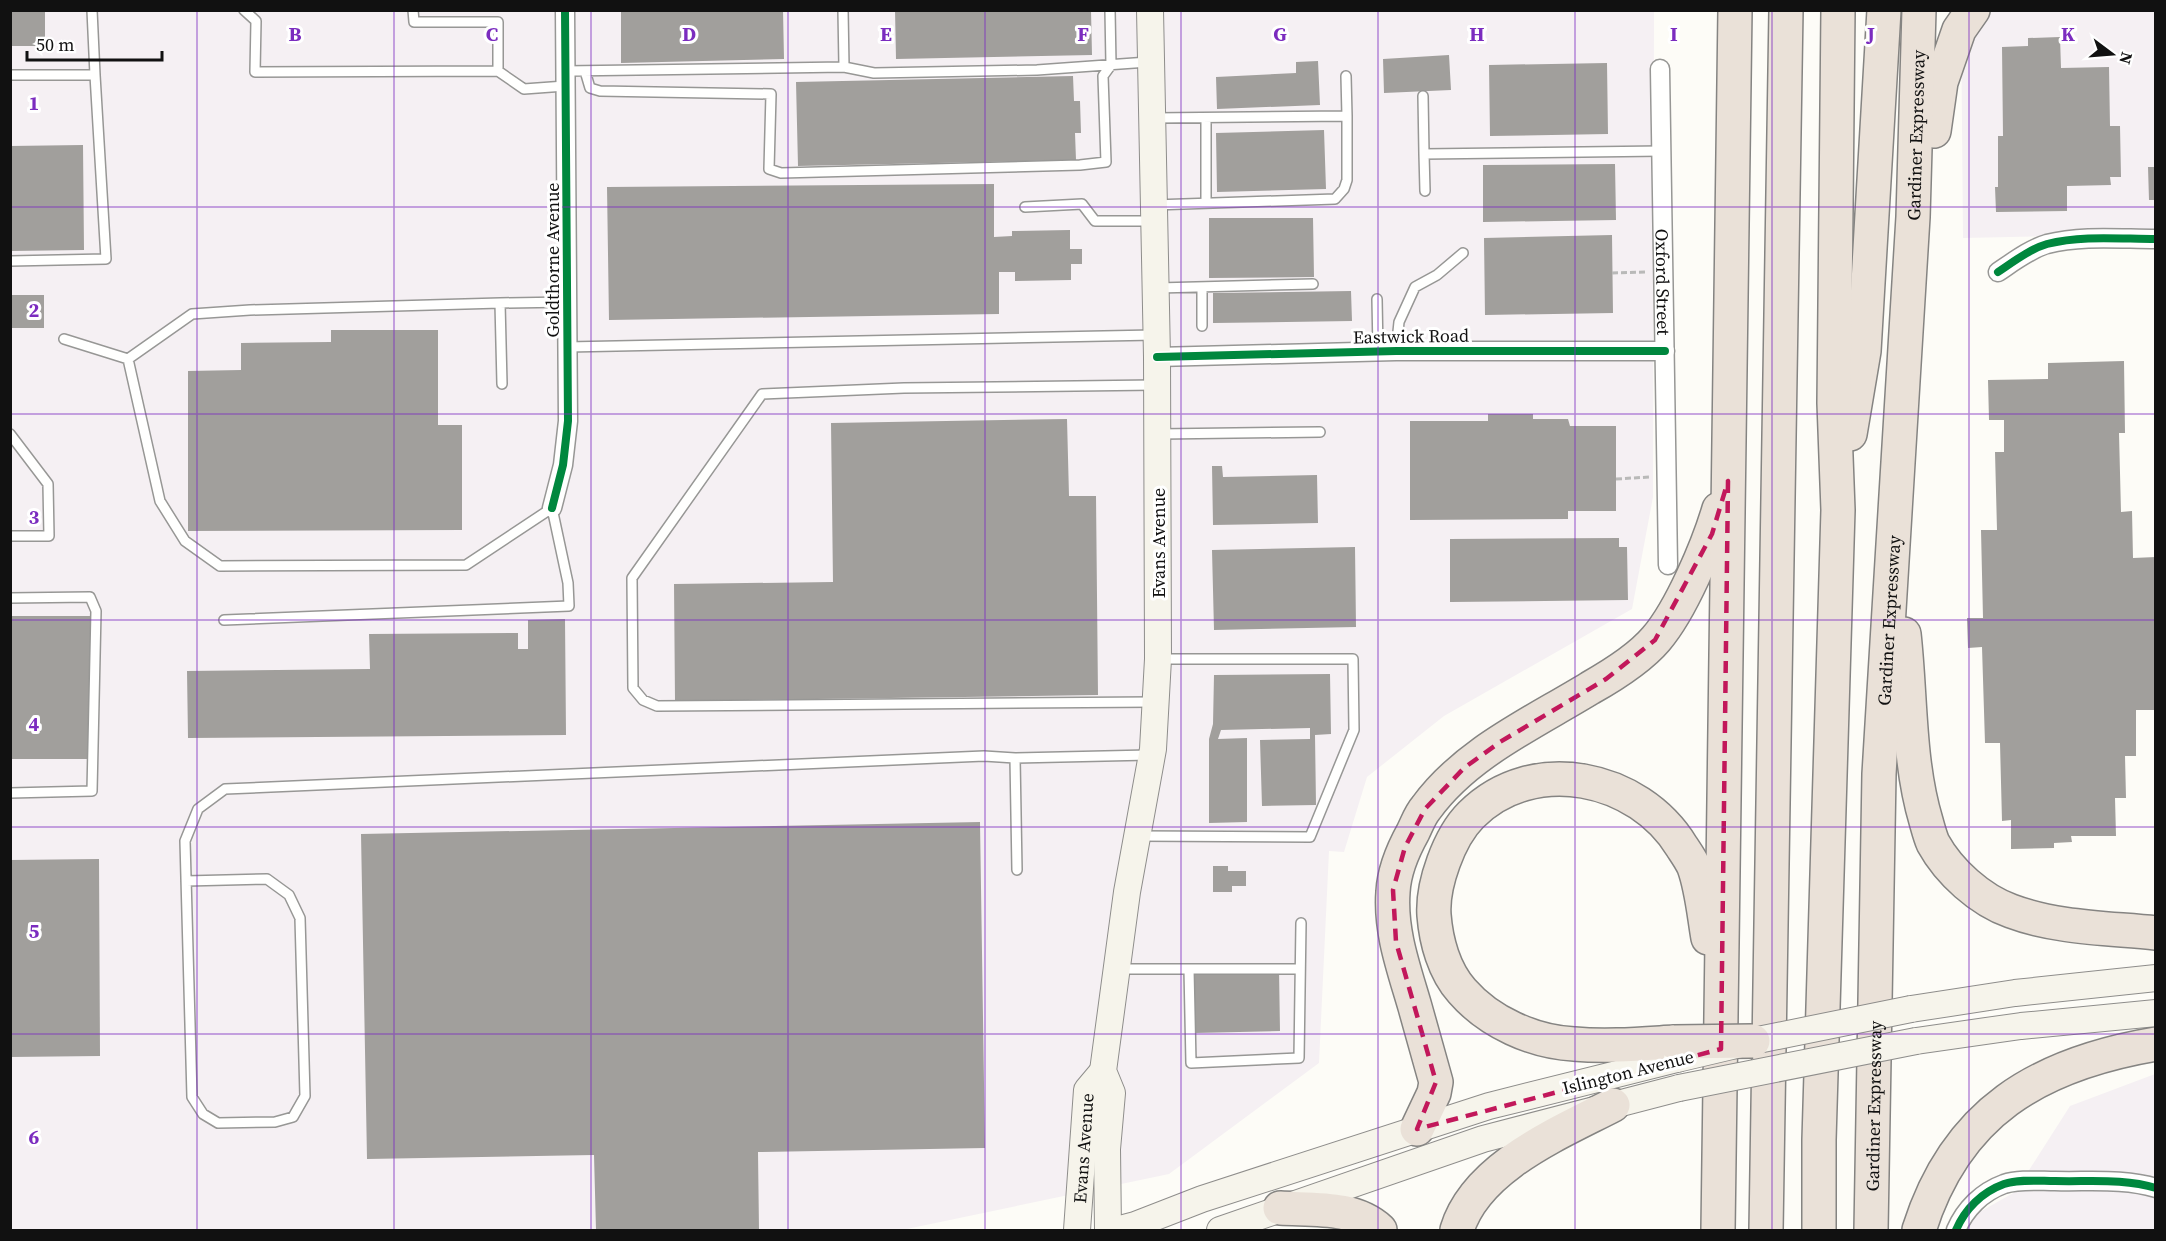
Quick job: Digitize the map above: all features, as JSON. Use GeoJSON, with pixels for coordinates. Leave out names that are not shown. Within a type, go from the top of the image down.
{"type":"FeatureCollection","features":[{"type":"Feature","properties":{"kind":"highway"},"geometry":{"type":"LineString","coordinates":[[1716,1221],[1721,1018],[1735,10]]}},
{"type":"Feature","properties":{"kind":"highway"},"geometry":{"type":"LineString","coordinates":[[1766,1230],[1786,10]]}},
{"type":"Feature","properties":{"kind":"highway"},"geometry":{"type":"LineString","coordinates":[[1819,1230],[1838,510],[1834,403],[1838,10]]}},
{"type":"Feature","properties":{"kind":"highway"},"geometry":{"type":"LineString","coordinates":[[1838,510],[1864,351],[1884,10]]}},
{"type":"Feature","properties":{"kind":"highway","name":"Gardiner Expressway"},"geometry":{"type":"LineString","coordinates":[[1871,1230],[1879,774],[1913,217],[1919,10]]}},
{"type":"Feature","properties":{"kind":"highway"},"geometry":{"type":"LineString","coordinates":[[1913,217],[1931,157],[1941,82],[1959,30],[1974,10]]}},
{"type":"Feature","properties":{"kind":"highway"},"geometry":{"type":"LineString","coordinates":[[1417,1129],[1434,1093],[1436,1082],[1396,942],[1393,890],[1405,847],[1425,809],[1444,786],[1464,768],[1500,742],[1606,679],[1656,640],[1675,611],[1712,534],[1728,482]]}},
{"type":"Feature","properties":{"kind":"highway"},"geometry":{"type":"LineString","coordinates":[[1894,533],[1915,763],[1921,803],[1933,842],[1948,865],[1986,900],[2011,912],[2066,924],[2156,933]]}},
{"type":"Feature","properties":{"kind":"highway"},"geometry":{"type":"LineString","coordinates":[[1721,1018],[1705,919],[1693,866],[1672,831],[1647,808],[1624,793],[1597,783],[1568,777],[1539,780],[1514,786],[1488,800],[1470,816],[1454,840],[1438,878],[1433,905],[1435,934],[1445,963],[1461,990],[1506,1026],[1537,1038],[1573,1044],[1676,1051],[1753,1041]]}},
{"type":"Feature","properties":{"kind":"highway"},"geometry":{"type":"LineString","coordinates":[[1919,1230],[1940,1176],[1954,1154],[1980,1122],[2022,1089],[2044,1076],[2067,1067],[2108,1054],[2156,1044]]}},
{"type":"Feature","properties":{"kind":"highway"},"geometry":{"type":"LineString","coordinates":[[1457,1230],[1460,1219],[1489,1178],[1531,1148],[1613,1105]]}},
{"type":"Feature","properties":{"kind":"highway"},"geometry":{"type":"LineString","coordinates":[[1280,1208],[1341,1211],[1366,1220],[1380,1230]]}},
{"type":"Feature","properties":{"kind":"main road","name":"Evans Avenue"},"geometry":{"type":"LineString","coordinates":[[1108,1230],[1107,1149],[1112,1094],[1103,1071],[1116,969],[1152,755],[1158,659],[1157,346],[1150,10]]}},
{"type":"Feature","properties":{"kind":"main road"},"geometry":{"type":"LineString","coordinates":[[1753,1041],[1911,1009],[2015,993],[2156,978]]}},
{"type":"Feature","properties":{"kind":"main road","name":"Islington Avenue"},"geometry":{"type":"LineString","coordinates":[[1220,1230],[1483,1139],[1679,1088],[1916,1041],[2021,1026],[2156,1013]]}},
{"type":"Feature","properties":{"kind":"main road","name":"Islington Avenue"},"geometry":{"type":"LineString","coordinates":[[1116,1230],[1135,1226],[1202,1199],[1417,1129],[1676,1051]]}},
{"type":"Feature","properties":{"kind":"main road","name":"Evans Avenue"},"geometry":{"type":"LineString","coordinates":[[1077,1230],[1087,1090],[1103,1071]]}},
{"type":"Feature","properties":{"kind":"street","name":"Goldthorne Avenue"},"geometry":{"type":"LineString","coordinates":[[552,508],[563,465],[568,421],[565,10]]}},
{"type":"Feature","properties":{"kind":"street","name":"Oxford Street"},"geometry":{"type":"LineString","coordinates":[[1660,69],[1668,565]]}},
{"type":"Feature","properties":{"kind":"street"},"geometry":{"type":"LineString","coordinates":[[1998,272],[2018,258],[2046,245],[2081,238],[2156,239]]}},
{"type":"Feature","properties":{"kind":"street","name":"Eastwick Road"},"geometry":{"type":"LineString","coordinates":[[1157,346],[1387,351],[1665,351]]}},
{"type":"Feature","properties":{"kind":"street"},"geometry":{"type":"LineString","coordinates":[[1956,1230],[1964,1215],[1981,1197],[2006,1184],[2027,1181],[2123,1182],[2156,1188]]}},
{"type":"Feature","properties":{"kind":"lane"},"geometry":{"type":"LineString","coordinates":[[10,261],[106,260],[92,10]]}},
{"type":"Feature","properties":{"kind":"lane"},"geometry":{"type":"LineString","coordinates":[[244,10],[256,21]]}},
{"type":"Feature","properties":{"kind":"lane"},"geometry":{"type":"LineString","coordinates":[[255,10],[255,72],[498,71],[525,89],[565,79],[585,71],[844,67],[874,74],[1037,70],[1151,62]]}},
{"type":"Feature","properties":{"kind":"lane"},"geometry":{"type":"LineString","coordinates":[[413,10],[414,22],[498,22],[498,71]]}},
{"type":"Feature","properties":{"kind":"lane"},"geometry":{"type":"LineString","coordinates":[[843,10],[844,67]]}},
{"type":"Feature","properties":{"kind":"lane"},"geometry":{"type":"LineString","coordinates":[[585,71],[590,88],[600,91],[771,94],[769,169],[781,173],[1106,162],[1103,76],[1111,65],[1110,10]]}},
{"type":"Feature","properties":{"kind":"lane"},"geometry":{"type":"LineString","coordinates":[[10,75],[95,75]]}},
{"type":"Feature","properties":{"kind":"lane"},"geometry":{"type":"LineString","coordinates":[[1025,207],[1082,204],[1095,220],[1154,213],[1206,203],[1335,199],[1344,189],[1347,180],[1346,76]]}},
{"type":"Feature","properties":{"kind":"lane"},"geometry":{"type":"LineString","coordinates":[[1423,96],[1425,191]]}},
{"type":"Feature","properties":{"kind":"lane"},"geometry":{"type":"LineString","coordinates":[[1152,118],[1347,116]]}},
{"type":"Feature","properties":{"kind":"lane"},"geometry":{"type":"LineString","coordinates":[[1206,118],[1206,203]]}},
{"type":"Feature","properties":{"kind":"lane"},"geometry":{"type":"LineString","coordinates":[[1424,154],[1662,151]]}},
{"type":"Feature","properties":{"kind":"lane"},"geometry":{"type":"LineString","coordinates":[[1387,351],[1415,287],[1437,275],[1463,253]]}},
{"type":"Feature","properties":{"kind":"lane"},"geometry":{"type":"LineString","coordinates":[[1156,288],[1313,284]]}},
{"type":"Feature","properties":{"kind":"lane"},"geometry":{"type":"LineString","coordinates":[[1202,287],[1202,326]]}},
{"type":"Feature","properties":{"kind":"lane"},"geometry":{"type":"LineString","coordinates":[[1377,299],[1387,351]]}},
{"type":"Feature","properties":{"kind":"lane"},"geometry":{"type":"LineString","coordinates":[[128,359],[192,314],[250,310],[567,302]]}},
{"type":"Feature","properties":{"kind":"lane"},"geometry":{"type":"LineString","coordinates":[[501,303],[502,384]]}},
{"type":"Feature","properties":{"kind":"lane"},"geometry":{"type":"LineString","coordinates":[[64,339],[128,359]]}},
{"type":"Feature","properties":{"kind":"lane"},"geometry":{"type":"LineString","coordinates":[[567,346],[1157,346]]}},
{"type":"Feature","properties":{"kind":"lane"},"geometry":{"type":"LineString","coordinates":[[128,359],[160,501],[185,542],[220,566],[466,565],[552,508],[568,584],[569,606],[224,620]]}},
{"type":"Feature","properties":{"kind":"lane"},"geometry":{"type":"LineString","coordinates":[[1155,702],[657,706],[643,700],[633,688],[632,578],[762,394],[904,388],[1157,385]]}},
{"type":"Feature","properties":{"kind":"lane"},"geometry":{"type":"LineString","coordinates":[[1158,434],[1320,432]]}},
{"type":"Feature","properties":{"kind":"lane"},"geometry":{"type":"LineString","coordinates":[[10,434],[48,484],[49,536],[10,536]]}},
{"type":"Feature","properties":{"kind":"lane"},"geometry":{"type":"LineString","coordinates":[[10,598],[90,597],[96,611],[92,791],[10,793]]}},
{"type":"Feature","properties":{"kind":"lane"},"geometry":{"type":"LineString","coordinates":[[1137,836],[1310,837],[1354,730],[1353,659],[1158,659]]}},
{"type":"Feature","properties":{"kind":"lane"},"geometry":{"type":"LineString","coordinates":[[186,881],[267,879],[289,895],[300,918],[305,1096],[293,1117],[275,1122],[218,1123],[203,1114],[192,1097],[186,881],[185,841],[198,809],[225,789],[960,757],[1152,755]]}},
{"type":"Feature","properties":{"kind":"lane"},"geometry":{"type":"LineString","coordinates":[[1015,758],[1017,870]]}},
{"type":"Feature","properties":{"kind":"lane"},"geometry":{"type":"LineString","coordinates":[[1189,969],[1191,1063],[1299,1058],[1302,923]]}},
{"type":"Feature","properties":{"kind":"lane"},"geometry":{"type":"LineString","coordinates":[[1116,969],[1300,969]]}},
{"type":"Feature","properties":{"kind":"path"},"geometry":{"type":"LineString","coordinates":[[1612,273],[1664,272]]}},
{"type":"Feature","properties":{"kind":"path"},"geometry":{"type":"LineString","coordinates":[[1616,479],[1666,477]]}},
{"type":"Feature","properties":{"kind":"highlighted area"},"geometry":{"type":"Polygon","coordinates":[[[1728,481],[1721,1049],[1417,1129],[1436,1082],[1396,942],[1393,890],[1405,847],[1425,809],[1464,768],[1500,742],[1606,679],[1655,640],[1712,534],[1728,481]]]}},
{"type":"Feature","properties":{"kind":"shaded area"},"geometry":{"type":"Polygon","coordinates":[[[10,11],[1654,11],[1653,497],[1632,609],[1444,716],[1367,777],[1344,852],[1329,851],[1319,1063],[1169,1174],[902,1230],[11,1230],[10,11]]]}},
{"type":"Feature","properties":{"kind":"shaded area"},"geometry":{"type":"Polygon","coordinates":[[[1961,11],[2155,11],[2155,234],[1963,238],[1961,11]]]}},
{"type":"Feature","properties":{"kind":"shaded area"},"geometry":{"type":"Polygon","coordinates":[[[2155,1074],[2155,1230],[1962,1230],[1964,1221],[2015,1192],[2070,1106],[2155,1074]]]}},
{"type":"Feature","properties":{"kind":"building"},"geometry":{"type":"Polygon","coordinates":[[[10,10],[45,10],[45,46],[10,46],[10,10]]]}},
{"type":"Feature","properties":{"kind":"building"},"geometry":{"type":"Polygon","coordinates":[[[621,10],[783,10],[784,59],[621,63],[621,10]]]}},
{"type":"Feature","properties":{"kind":"building"},"geometry":{"type":"Polygon","coordinates":[[[895,10],[1091,10],[1092,55],[896,59],[895,10]]]}},
{"type":"Feature","properties":{"kind":"building"},"geometry":{"type":"Polygon","coordinates":[[[2060,37],[2061,68],[2109,67],[2110,126],[2120,126],[2121,177],[2110,177],[2111,185],[2067,186],[2067,211],[1996,212],[1998,136],[2003,136],[2002,47],[2028,46],[2028,38],[2060,37]]]}},
{"type":"Feature","properties":{"kind":"building"},"geometry":{"type":"Polygon","coordinates":[[[1449,55],[1451,90],[1384,93],[1383,59],[1449,55]]]}},
{"type":"Feature","properties":{"kind":"building"},"geometry":{"type":"Polygon","coordinates":[[[1318,61],[1320,105],[1217,109],[1216,77],[1296,73],[1296,62],[1318,61]]]}},
{"type":"Feature","properties":{"kind":"building"},"geometry":{"type":"Polygon","coordinates":[[[1607,63],[1608,134],[1490,136],[1489,65],[1607,63]]]}},
{"type":"Feature","properties":{"kind":"building"},"geometry":{"type":"Polygon","coordinates":[[[1073,76],[1074,101],[1080,101],[1081,133],[1075,133],[1076,160],[798,166],[796,82],[1073,76]]]}},
{"type":"Feature","properties":{"kind":"building"},"geometry":{"type":"Polygon","coordinates":[[[1324,130],[1326,189],[1217,192],[1216,133],[1324,130]]]}},
{"type":"Feature","properties":{"kind":"building"},"geometry":{"type":"Polygon","coordinates":[[[83,145],[84,250],[10,251],[10,146],[83,145]]]}},
{"type":"Feature","properties":{"kind":"building"},"geometry":{"type":"Polygon","coordinates":[[[1615,164],[1616,220],[1483,222],[1483,165],[1615,164]]]}},
{"type":"Feature","properties":{"kind":"building"},"geometry":{"type":"Polygon","coordinates":[[[2148,167],[2156,167],[2156,200],[2149,200],[2148,167]]]}},
{"type":"Feature","properties":{"kind":"building"},"geometry":{"type":"Polygon","coordinates":[[[994,184],[994,237],[1012,236],[1012,231],[1070,230],[1070,249],[1082,249],[1082,264],[1071,264],[1071,280],[1015,281],[1015,272],[999,272],[999,314],[609,320],[607,187],[994,184]]]}},
{"type":"Feature","properties":{"kind":"building"},"geometry":{"type":"Polygon","coordinates":[[[1209,218],[1313,218],[1314,277],[1209,278],[1209,218]]]}},
{"type":"Feature","properties":{"kind":"building"},"geometry":{"type":"Polygon","coordinates":[[[1612,235],[1613,313],[1485,315],[1484,238],[1612,235]]]}},
{"type":"Feature","properties":{"kind":"building"},"geometry":{"type":"Polygon","coordinates":[[[1351,291],[1352,321],[1213,323],[1213,293],[1351,291]]]}},
{"type":"Feature","properties":{"kind":"building"},"geometry":{"type":"Polygon","coordinates":[[[10,295],[44,295],[44,328],[10,328],[10,295]]]}},
{"type":"Feature","properties":{"kind":"building"},"geometry":{"type":"Polygon","coordinates":[[[331,330],[438,330],[438,425],[462,425],[462,530],[188,531],[188,371],[241,370],[241,343],[331,342],[331,330]]]}},
{"type":"Feature","properties":{"kind":"building"},"geometry":{"type":"Polygon","coordinates":[[[2124,361],[2125,433],[2119,433],[2121,512],[2132,511],[2133,558],[2156,557],[2156,710],[2136,710],[2136,756],[2125,756],[2126,798],[2115,798],[2116,836],[2071,836],[2072,842],[2054,843],[2054,848],[2011,849],[2011,820],[2002,821],[2000,743],[1985,743],[1982,647],[1968,648],[1967,618],[1983,618],[1981,530],[1997,530],[1995,452],[2004,452],[2004,420],[1989,420],[1988,380],[2048,379],[2048,363],[2124,361]]]}},
{"type":"Feature","properties":{"kind":"building"},"geometry":{"type":"Polygon","coordinates":[[[1488,414],[1533,414],[1533,419],[1568,419],[1570,426],[1616,426],[1616,511],[1568,511],[1568,519],[1410,520],[1410,421],[1488,421],[1488,414]]]}},
{"type":"Feature","properties":{"kind":"building"},"geometry":{"type":"Polygon","coordinates":[[[1067,419],[1069,496],[1096,496],[1098,695],[675,701],[674,584],[833,582],[831,423],[1067,419]]]}},
{"type":"Feature","properties":{"kind":"building"},"geometry":{"type":"Polygon","coordinates":[[[1212,466],[1222,466],[1223,477],[1317,475],[1318,523],[1213,525],[1212,466]]]}},
{"type":"Feature","properties":{"kind":"building"},"geometry":{"type":"Polygon","coordinates":[[[1619,538],[1619,547],[1627,547],[1628,600],[1450,602],[1450,539],[1619,538]]]}},
{"type":"Feature","properties":{"kind":"building"},"geometry":{"type":"Polygon","coordinates":[[[1355,547],[1356,627],[1214,630],[1212,550],[1355,547]]]}},
{"type":"Feature","properties":{"kind":"building"},"geometry":{"type":"Polygon","coordinates":[[[10,616],[91,616],[91,759],[10,759],[10,616]]]}},
{"type":"Feature","properties":{"kind":"building"},"geometry":{"type":"Polygon","coordinates":[[[565,619],[566,735],[188,738],[187,671],[370,669],[369,634],[518,633],[518,649],[528,649],[528,620],[565,619]]]}},
{"type":"Feature","properties":{"kind":"building"},"geometry":{"type":"Polygon","coordinates":[[[1330,674],[1331,734],[1315,735],[1316,805],[1262,806],[1260,740],[1310,739],[1310,728],[1221,730],[1218,739],[1247,738],[1247,822],[1209,823],[1209,739],[1213,724],[1214,675],[1330,674]]]}},
{"type":"Feature","properties":{"kind":"building"},"geometry":{"type":"Polygon","coordinates":[[[980,822],[985,1148],[758,1152],[759,1230],[596,1230],[594,1155],[367,1159],[361,834],[980,822]]]}},
{"type":"Feature","properties":{"kind":"building"},"geometry":{"type":"Polygon","coordinates":[[[99,859],[100,1056],[10,1057],[10,860],[99,859]]]}},
{"type":"Feature","properties":{"kind":"building"},"geometry":{"type":"Polygon","coordinates":[[[1213,866],[1228,866],[1228,871],[1246,871],[1246,886],[1232,886],[1232,892],[1213,892],[1213,866]]]}},
{"type":"Feature","properties":{"kind":"building"},"geometry":{"type":"Polygon","coordinates":[[[1279,969],[1280,1031],[1195,1033],[1194,971],[1279,969]]]}},
{"type":"Feature","properties":{"kind":"cycle path"},"geometry":{"type":"LineString","coordinates":[[552,508],[563,465],[568,421],[565,10]]}},
{"type":"Feature","properties":{"kind":"cycle path"},"geometry":{"type":"LineString","coordinates":[[1998,272],[2034,249],[2060,241],[2101,238],[2156,239]]}},
{"type":"Feature","properties":{"kind":"cycle path"},"geometry":{"type":"LineString","coordinates":[[1157,357],[1396,351],[1665,351]]}},
{"type":"Feature","properties":{"kind":"cycle path"},"geometry":{"type":"LineString","coordinates":[[1956,1230],[1964,1215],[1975,1202],[1996,1187],[2010,1182],[2106,1181],[2156,1188]]}}]}
